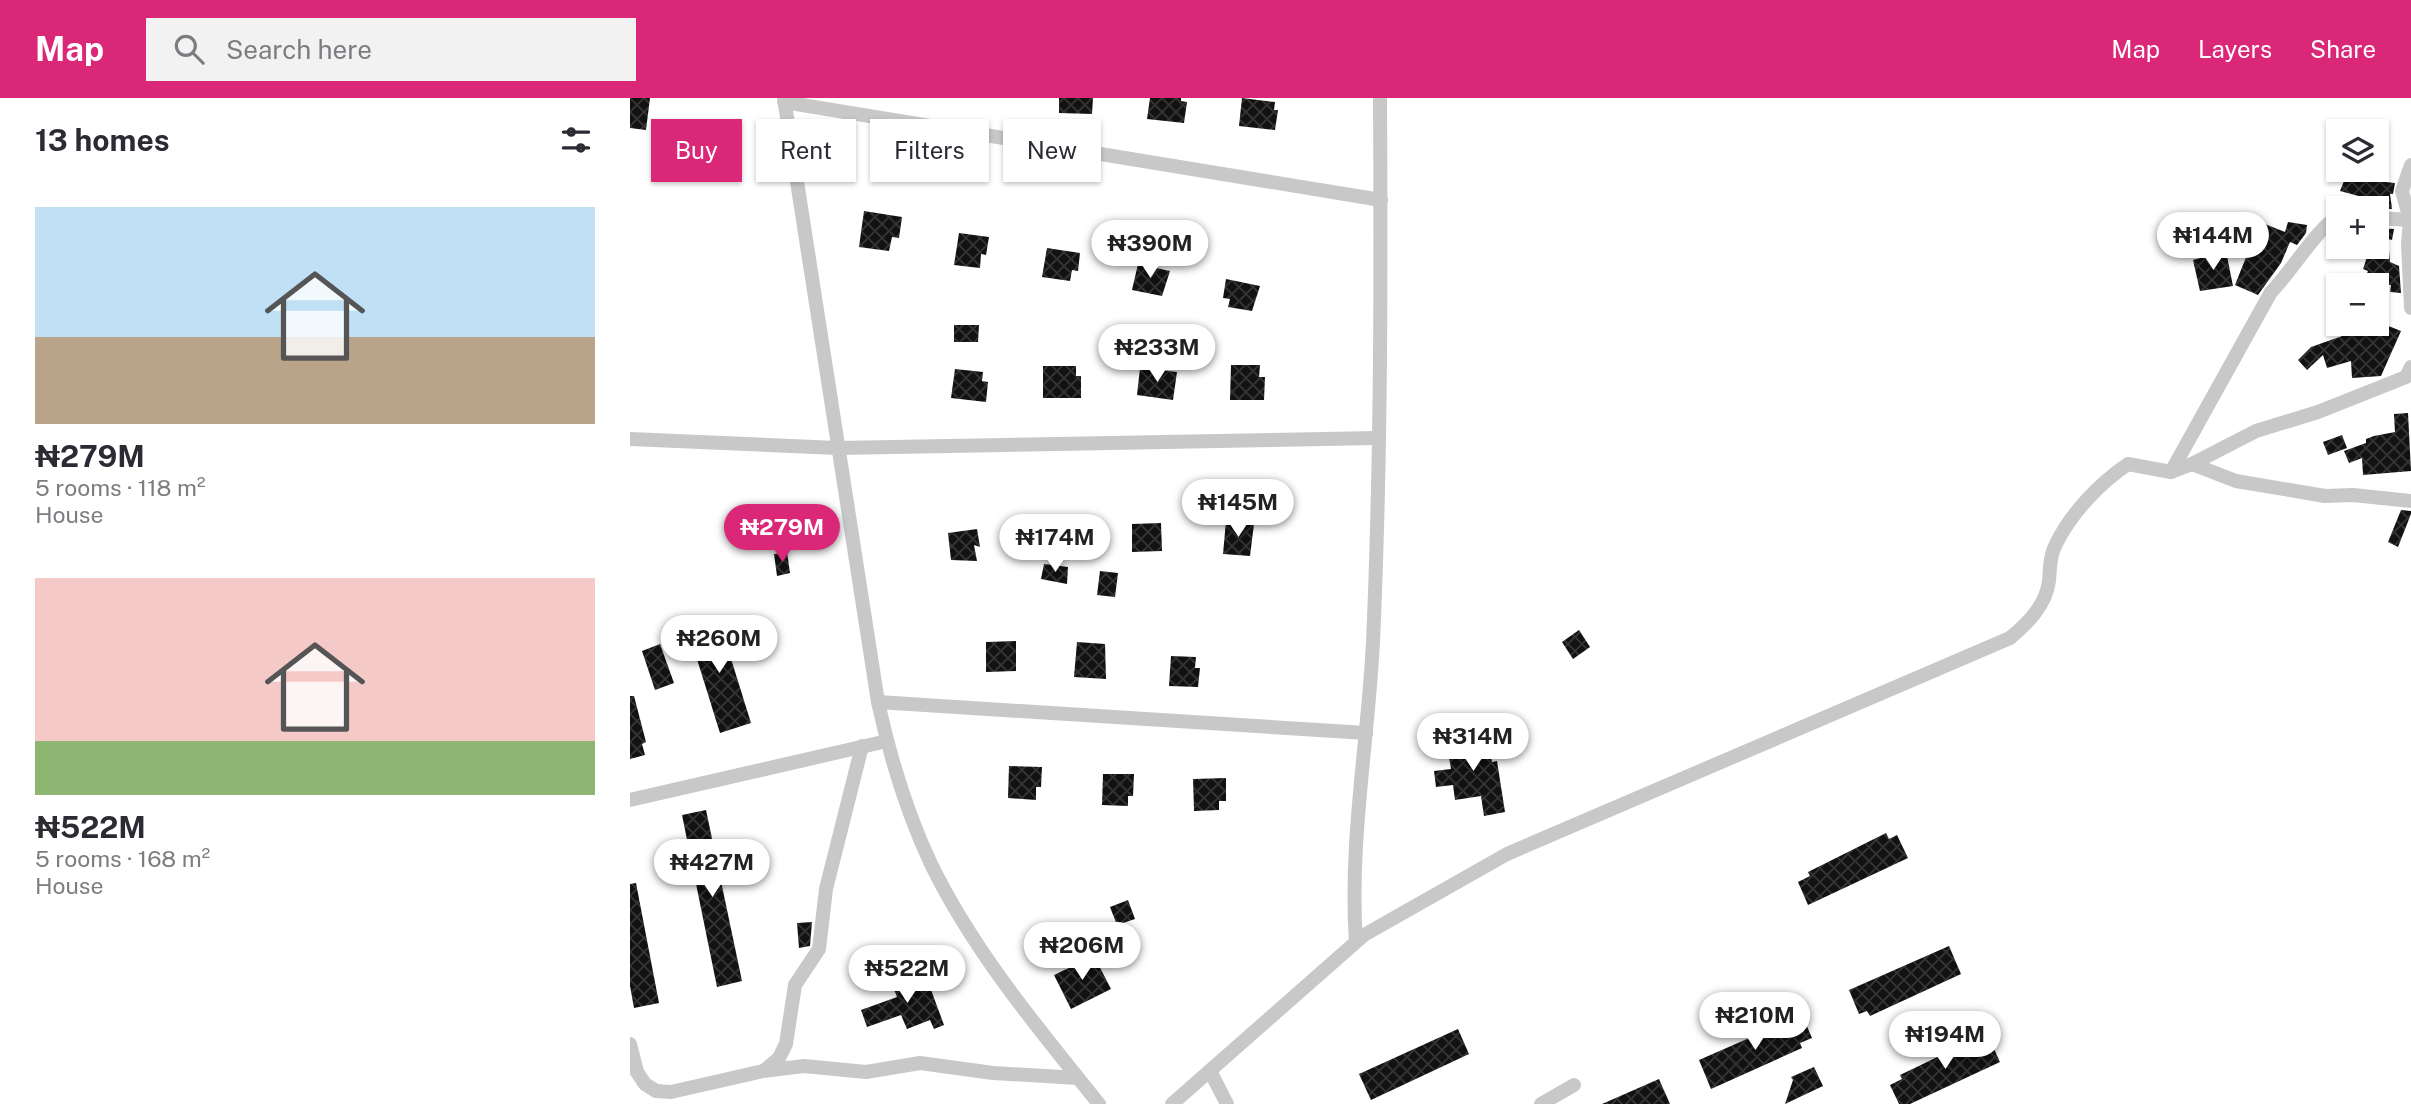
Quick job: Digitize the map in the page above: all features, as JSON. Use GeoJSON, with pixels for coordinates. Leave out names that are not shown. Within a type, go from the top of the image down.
{"type":"FeatureCollection","features":[{"type":"Feature","properties":{"kind":"street"},"geometry":{"type":"LineString","coordinates":[[1356,942],[1352,898],[1373,643],[1378,438],[1380,98]]}},
{"type":"Feature","properties":{"kind":"street"},"geometry":{"type":"LineString","coordinates":[[1099,1104],[1037,1027],[947,895],[913,821],[887,741],[878,702],[837,448],[784,100],[1381,201]]}},
{"type":"Feature","properties":{"kind":"street"},"geometry":{"type":"LineString","coordinates":[[2411,164],[2402,191],[2410,220],[2408,243],[2411,309]]}},
{"type":"Feature","properties":{"kind":"street"},"geometry":{"type":"LineString","coordinates":[[2389,219],[2410,220]]}},
{"type":"Feature","properties":{"kind":"street"},"geometry":{"type":"LineString","coordinates":[[2171,472],[2271,292],[2286,278],[2326,226]]}},
{"type":"Feature","properties":{"kind":"street"},"geometry":{"type":"LineString","coordinates":[[1172,1104],[1356,942],[1507,854],[2010,638],[2035,612],[2047,590],[2054,546],[2082,505],[2129,464],[2171,472],[2256,431],[2318,412],[2406,377],[2411,369]]}},
{"type":"Feature","properties":{"kind":"street"},"geometry":{"type":"LineString","coordinates":[[630,438],[837,448],[1378,438]]}},
{"type":"Feature","properties":{"kind":"street"},"geometry":{"type":"LineString","coordinates":[[2192,464],[2236,481],[2325,496],[2353,495],[2411,501]]}},
{"type":"Feature","properties":{"kind":"street"},"geometry":{"type":"LineString","coordinates":[[878,702],[1366,733]]}},
{"type":"Feature","properties":{"kind":"street"},"geometry":{"type":"LineString","coordinates":[[630,800],[887,741]]}},
{"type":"Feature","properties":{"kind":"street"},"geometry":{"type":"LineString","coordinates":[[763,1071],[779,1058],[786,1044],[794,985],[819,949],[826,889],[862,746]]}},
{"type":"Feature","properties":{"kind":"street"},"geometry":{"type":"LineString","coordinates":[[630,1044],[637,1072],[645,1084],[656,1091],[671,1092],[763,1071],[804,1066],[866,1072],[920,1063],[993,1073],[1078,1078]]}},
{"type":"Feature","properties":{"kind":"street"},"geometry":{"type":"LineString","coordinates":[[1210,1071],[1227,1104]]}},
{"type":"Feature","properties":{"kind":"street"},"geometry":{"type":"LineString","coordinates":[[1541,1104],[1574,1085]]}},
{"type":"Feature","properties":{"kind":"building"},"geometry":{"type":"Polygon","coordinates":[[[630,98],[650,98],[646,130],[630,128],[630,98]]]}},
{"type":"Feature","properties":{"kind":"building"},"geometry":{"type":"Polygon","coordinates":[[[1059,98],[1093,98],[1092,114],[1059,113],[1059,98]]]}},
{"type":"Feature","properties":{"kind":"building"},"geometry":{"type":"Polygon","coordinates":[[[1150,98],[1181,98],[1181,101],[1187,102],[1184,123],[1147,119],[1150,98]]]}},
{"type":"Feature","properties":{"kind":"building"},"geometry":{"type":"Polygon","coordinates":[[[1242,98],[1275,102],[1274,110],[1278,110],[1275,130],[1239,126],[1242,98]]]}},
{"type":"Feature","properties":{"kind":"building"},"geometry":{"type":"Polygon","coordinates":[[[2344,182],[2395,183],[2393,194],[2390,194],[2392,209],[2389,209],[2389,196],[2359,196],[2340,191],[2344,182]]]}},
{"type":"Feature","properties":{"kind":"building"},"geometry":{"type":"Polygon","coordinates":[[[864,211],[902,217],[899,238],[892,237],[889,251],[859,247],[864,211]]]}},
{"type":"Feature","properties":{"kind":"building"},"geometry":{"type":"Polygon","coordinates":[[[2260,222],[2285,232],[2288,222],[2307,225],[2306,233],[2297,245],[2290,242],[2281,263],[2258,295],[2235,285],[2260,222]]]}},
{"type":"Feature","properties":{"kind":"building"},"geometry":{"type":"Polygon","coordinates":[[[2389,229],[2394,229],[2392,240],[2389,239],[2389,229]]]}},
{"type":"Feature","properties":{"kind":"building"},"geometry":{"type":"Polygon","coordinates":[[[959,233],[989,237],[986,255],[981,254],[980,268],[954,265],[959,233]]]}},
{"type":"Feature","properties":{"kind":"building"},"geometry":{"type":"Polygon","coordinates":[[[1047,248],[1080,253],[1078,271],[1072,270],[1070,281],[1042,277],[1047,248]]]}},
{"type":"Feature","properties":{"kind":"building"},"geometry":{"type":"Polygon","coordinates":[[[2389,250],[2390,262],[2399,266],[2401,293],[2390,292],[2389,273],[2367,273],[2363,269],[2366,259],[2389,259],[2389,250]]]}},
{"type":"Feature","properties":{"kind":"building"},"geometry":{"type":"Polygon","coordinates":[[[2226,251],[2233,286],[2200,291],[2193,260],[2226,251]]]}},
{"type":"Feature","properties":{"kind":"building"},"geometry":{"type":"Polygon","coordinates":[[[1138,264],[1170,271],[1162,296],[1132,290],[1138,264]]]}},
{"type":"Feature","properties":{"kind":"building"},"geometry":{"type":"Polygon","coordinates":[[[1226,279],[1260,286],[1252,311],[1228,307],[1230,299],[1223,298],[1226,279]]]}},
{"type":"Feature","properties":{"kind":"building"},"geometry":{"type":"Polygon","coordinates":[[[954,325],[979,325],[978,342],[954,342],[954,325]]]}},
{"type":"Feature","properties":{"kind":"building"},"geometry":{"type":"Polygon","coordinates":[[[2389,326],[2401,331],[2381,376],[2352,378],[2351,361],[2327,368],[2323,355],[2307,370],[2298,360],[2311,347],[2342,336],[2389,336],[2389,326]]]}},
{"type":"Feature","properties":{"kind":"building"},"geometry":{"type":"Polygon","coordinates":[[[1231,365],[1260,365],[1259,377],[1265,377],[1264,400],[1230,400],[1231,365]]]}},
{"type":"Feature","properties":{"kind":"building"},"geometry":{"type":"Polygon","coordinates":[[[1043,366],[1076,366],[1076,376],[1081,376],[1081,398],[1043,398],[1043,366]]]}},
{"type":"Feature","properties":{"kind":"building"},"geometry":{"type":"Polygon","coordinates":[[[1140,368],[1177,372],[1173,400],[1137,395],[1140,368]]]}},
{"type":"Feature","properties":{"kind":"building"},"geometry":{"type":"Polygon","coordinates":[[[955,369],[983,372],[982,381],[988,382],[986,402],[951,398],[955,369]]]}},
{"type":"Feature","properties":{"kind":"building"},"geometry":{"type":"Polygon","coordinates":[[[2408,413],[2411,471],[2363,475],[2362,458],[2349,463],[2344,451],[2366,443],[2366,439],[2374,436],[2395,432],[2394,414],[2408,413]]]}},
{"type":"Feature","properties":{"kind":"building"},"geometry":{"type":"Polygon","coordinates":[[[2342,435],[2347,448],[2328,455],[2323,442],[2342,435]]]}},
{"type":"Feature","properties":{"kind":"building"},"geometry":{"type":"Polygon","coordinates":[[[2401,510],[2411,511],[2411,514],[2398,547],[2388,542],[2401,510]]]}},
{"type":"Feature","properties":{"kind":"building"},"geometry":{"type":"Polygon","coordinates":[[[1226,521],[1254,524],[1250,556],[1223,554],[1226,521]]]}},
{"type":"Feature","properties":{"kind":"building"},"geometry":{"type":"Polygon","coordinates":[[[1161,523],[1162,551],[1132,552],[1132,524],[1161,523]]]}},
{"type":"Feature","properties":{"kind":"building"},"geometry":{"type":"Polygon","coordinates":[[[1070,526],[1071,542],[1067,542],[1067,554],[1040,556],[1038,528],[1070,526]]]}},
{"type":"Feature","properties":{"kind":"building"},"geometry":{"type":"Polygon","coordinates":[[[977,529],[980,547],[974,545],[977,561],[951,560],[948,533],[977,529]]]}},
{"type":"Feature","properties":{"kind":"building"},"geometry":{"type":"Polygon","coordinates":[[[787,552],[790,573],[777,576],[774,554],[787,552]]]}},
{"type":"Feature","properties":{"kind":"building"},"geometry":{"type":"Polygon","coordinates":[[[1044,564],[1068,567],[1067,584],[1041,579],[1044,564]]]}},
{"type":"Feature","properties":{"kind":"building"},"geometry":{"type":"Polygon","coordinates":[[[1100,571],[1118,573],[1115,597],[1097,595],[1100,571]]]}},
{"type":"Feature","properties":{"kind":"building"},"geometry":{"type":"Polygon","coordinates":[[[718,617],[751,723],[720,733],[687,627],[718,617]]]}},
{"type":"Feature","properties":{"kind":"building"},"geometry":{"type":"Polygon","coordinates":[[[1579,630],[1590,647],[1573,659],[1562,642],[1579,630]]]}},
{"type":"Feature","properties":{"kind":"building"},"geometry":{"type":"Polygon","coordinates":[[[1016,641],[1016,671],[986,672],[986,642],[1016,641]]]}},
{"type":"Feature","properties":{"kind":"building"},"geometry":{"type":"Polygon","coordinates":[[[1077,642],[1105,644],[1106,679],[1074,677],[1077,642]]]}},
{"type":"Feature","properties":{"kind":"building"},"geometry":{"type":"Polygon","coordinates":[[[660,644],[674,683],[655,690],[642,651],[660,644]]]}},
{"type":"Feature","properties":{"kind":"building"},"geometry":{"type":"Polygon","coordinates":[[[1171,656],[1196,657],[1195,668],[1200,668],[1198,687],[1169,686],[1171,656]]]}},
{"type":"Feature","properties":{"kind":"building"},"geometry":{"type":"Polygon","coordinates":[[[630,696],[634,696],[646,742],[642,744],[645,755],[630,759],[630,696]]]}},
{"type":"Feature","properties":{"kind":"building"},"geometry":{"type":"Polygon","coordinates":[[[1487,733],[1492,762],[1497,761],[1505,812],[1484,816],[1481,796],[1455,800],[1453,785],[1436,787],[1434,771],[1451,769],[1446,739],[1487,733]]]}},
{"type":"Feature","properties":{"kind":"building"},"geometry":{"type":"Polygon","coordinates":[[[1009,766],[1042,767],[1041,787],[1036,787],[1036,800],[1008,798],[1009,766]]]}},
{"type":"Feature","properties":{"kind":"building"},"geometry":{"type":"Polygon","coordinates":[[[1103,774],[1134,774],[1133,796],[1128,796],[1128,806],[1102,805],[1103,774]]]}},
{"type":"Feature","properties":{"kind":"building"},"geometry":{"type":"Polygon","coordinates":[[[1226,778],[1226,801],[1219,801],[1219,810],[1194,811],[1193,779],[1226,778]]]}},
{"type":"Feature","properties":{"kind":"building"},"geometry":{"type":"Polygon","coordinates":[[[706,810],[742,981],[717,987],[682,815],[706,810]]]}},
{"type":"Feature","properties":{"kind":"building"},"geometry":{"type":"Polygon","coordinates":[[[1886,833],[1889,839],[1897,835],[1908,858],[1808,905],[1798,882],[1810,876],[1808,872],[1886,833]]]}},
{"type":"Feature","properties":{"kind":"building"},"geometry":{"type":"Polygon","coordinates":[[[636,883],[659,1003],[634,1008],[630,986],[630,884],[636,883]]]}},
{"type":"Feature","properties":{"kind":"building"},"geometry":{"type":"Polygon","coordinates":[[[1128,900],[1135,919],[1117,925],[1110,907],[1128,900]]]}},
{"type":"Feature","properties":{"kind":"building"},"geometry":{"type":"Polygon","coordinates":[[[812,922],[810,946],[799,948],[797,923],[812,922]]]}},
{"type":"Feature","properties":{"kind":"building"},"geometry":{"type":"Polygon","coordinates":[[[1949,946],[1961,974],[1870,1016],[1867,1011],[1859,1014],[1849,990],[1949,946]]]}},
{"type":"Feature","properties":{"kind":"building"},"geometry":{"type":"Polygon","coordinates":[[[1094,956],[1111,989],[1071,1009],[1054,975],[1094,956]]]}},
{"type":"Feature","properties":{"kind":"building"},"geometry":{"type":"Polygon","coordinates":[[[910,974],[914,984],[927,979],[944,1025],[934,1029],[930,1020],[907,1029],[901,1015],[867,1027],[861,1010],[897,997],[891,982],[910,974]]]}},
{"type":"Feature","properties":{"kind":"building"},"geometry":{"type":"Polygon","coordinates":[[[1802,1015],[1812,1038],[1800,1043],[1802,1048],[1711,1089],[1699,1060],[1802,1015]]]}},
{"type":"Feature","properties":{"kind":"building"},"geometry":{"type":"Polygon","coordinates":[[[1458,1029],[1469,1054],[1371,1100],[1359,1074],[1458,1029]]]}},
{"type":"Feature","properties":{"kind":"building"},"geometry":{"type":"Polygon","coordinates":[[[1979,1037],[1981,1042],[1989,1038],[2000,1062],[1910,1104],[1899,1104],[1890,1085],[1902,1079],[1900,1075],[1979,1037]]]}},
{"type":"Feature","properties":{"kind":"building"},"geometry":{"type":"Polygon","coordinates":[[[1814,1067],[1823,1086],[1785,1104],[1793,1080],[1791,1077],[1814,1067]]]}},
{"type":"Feature","properties":{"kind":"building"},"geometry":{"type":"Polygon","coordinates":[[[1659,1079],[1670,1104],[1602,1104],[1659,1079]]]}}]}
